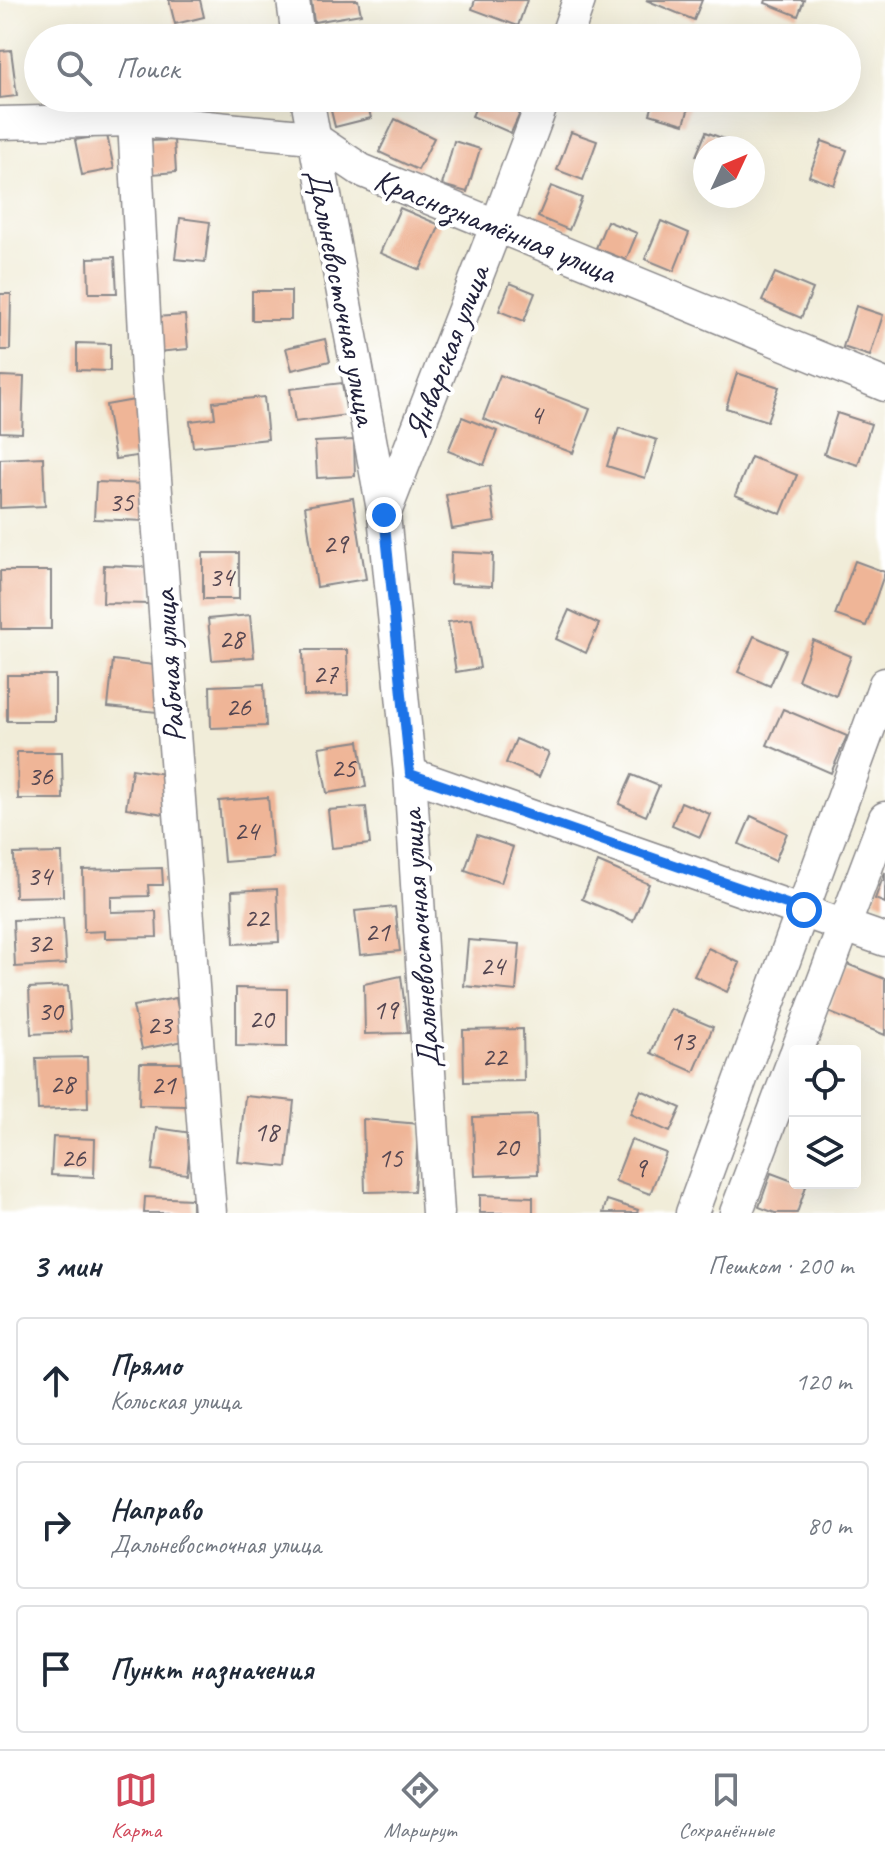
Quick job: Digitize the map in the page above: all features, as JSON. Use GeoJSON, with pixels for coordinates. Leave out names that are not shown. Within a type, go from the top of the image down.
{"type":"FeatureCollection","features":[{"type":"Feature","properties":{"kind":"street"},"geometry":{"type":"LineString","coordinates":[[293,0],[296,24]]}},
{"type":"Feature","properties":{"kind":"street"},"geometry":{"type":"LineString","coordinates":[[571,24],[579,0]]}},
{"type":"Feature","properties":{"kind":"street","name":"Дальневосточная улица"},"geometry":{"type":"LineString","coordinates":[[309,112],[384,515],[410,774],[438,1213]]}},
{"type":"Feature","properties":{"kind":"street","name":"Январская улица"},"geometry":{"type":"LineString","coordinates":[[384,515],[539,112]]}},
{"type":"Feature","properties":{"kind":"street","name":"Краснознамённая улица"},"geometry":{"type":"LineString","coordinates":[[0,123],[134,120],[312,137],[361,170],[885,385]]}},
{"type":"Feature","properties":{"kind":"street","name":"Рабочая улица"},"geometry":{"type":"LineString","coordinates":[[134,120],[147,372],[210,1213]]}},
{"type":"Feature","properties":{"kind":"street"},"geometry":{"type":"LineString","coordinates":[[692,1213],[885,684]]}},
{"type":"Feature","properties":{"kind":"street"},"geometry":{"type":"LineString","coordinates":[[410,774],[885,940]]}},
{"type":"Feature","properties":{"kind":"street"},"geometry":{"type":"LineString","coordinates":[[799,1045],[885,818]]}},
{"type":"Feature","properties":{"kind":"street"},"geometry":{"type":"LineString","coordinates":[[736,1213],[789,1072]]}},
{"type":"Feature","properties":{"kind":"building"},"geometry":{"type":"Polygon","coordinates":[[[169,0],[200,0],[204,17],[175,24],[169,0]]]}},
{"type":"Feature","properties":{"kind":"building"},"geometry":{"type":"Polygon","coordinates":[[[311,0],[358,0],[361,14],[314,22],[311,0]]]}},
{"type":"Feature","properties":{"kind":"building"},"geometry":{"type":"Polygon","coordinates":[[[475,0],[527,0],[519,24],[472,9],[475,0]]]}},
{"type":"Feature","properties":{"kind":"building"},"geometry":{"type":"Polygon","coordinates":[[[646,0],[702,0],[694,20],[646,0]]]}},
{"type":"Feature","properties":{"kind":"building"},"geometry":{"type":"Polygon","coordinates":[[[766,0],[804,0],[798,16],[765,3],[766,0]]]}},
{"type":"Feature","properties":{"kind":"building"},"geometry":{"type":"Polygon","coordinates":[[[11,50],[17,96],[0,98],[0,51],[11,50]]]}},
{"type":"Feature","properties":{"kind":"building"},"geometry":{"type":"Polygon","coordinates":[[[331,112],[370,112],[371,118],[335,127],[331,112]]]}},
{"type":"Feature","properties":{"kind":"building"},"geometry":{"type":"Polygon","coordinates":[[[474,112],[521,112],[511,133],[472,116],[474,112]]]}},
{"type":"Feature","properties":{"kind":"building"},"geometry":{"type":"Polygon","coordinates":[[[651,112],[688,112],[684,124],[651,112]]]}},
{"type":"Feature","properties":{"kind":"building"},"geometry":{"type":"Polygon","coordinates":[[[395,119],[434,138],[418,170],[379,152],[395,119]]]}},
{"type":"Feature","properties":{"kind":"building"},"geometry":{"type":"Polygon","coordinates":[[[571,132],[597,141],[583,180],[557,170],[571,132]]]}},
{"type":"Feature","properties":{"kind":"building"},"geometry":{"type":"Polygon","coordinates":[[[107,135],[114,169],[82,175],[75,140],[107,135]]]}},
{"type":"Feature","properties":{"kind":"building"},"geometry":{"type":"Polygon","coordinates":[[[174,140],[176,172],[152,174],[150,141],[174,140]]]}},
{"type":"Feature","properties":{"kind":"building"},"geometry":{"type":"Polygon","coordinates":[[[454,141],[480,149],[467,192],[442,185],[454,141]]]}},
{"type":"Feature","properties":{"kind":"building"},"geometry":{"type":"Polygon","coordinates":[[[822,141],[847,150],[834,185],[809,176],[822,141]]]}},
{"type":"Feature","properties":{"kind":"building"},"geometry":{"type":"Polygon","coordinates":[[[551,186],[582,198],[569,230],[538,217],[551,186]]]}},
{"type":"Feature","properties":{"kind":"building"},"geometry":{"type":"Polygon","coordinates":[[[400,208],[440,225],[420,270],[380,253],[400,208]]]}},
{"type":"Feature","properties":{"kind":"building"},"geometry":{"type":"Polygon","coordinates":[[[180,218],[210,222],[205,262],[175,259],[180,218]]]}},
{"type":"Feature","properties":{"kind":"building"},"geometry":{"type":"Polygon","coordinates":[[[607,221],[637,233],[626,260],[596,248],[607,221]]]}},
{"type":"Feature","properties":{"kind":"building"},"geometry":{"type":"Polygon","coordinates":[[[661,221],[689,233],[674,271],[645,259],[661,221]]]}},
{"type":"Feature","properties":{"kind":"building"},"geometry":{"type":"Polygon","coordinates":[[[115,257],[117,293],[89,293],[88,258],[115,257]]]}},
{"type":"Feature","properties":{"kind":"building"},"geometry":{"type":"Polygon","coordinates":[[[775,273],[813,289],[801,318],[762,301],[775,273]]]}},
{"type":"Feature","properties":{"kind":"building"},"geometry":{"type":"Polygon","coordinates":[[[510,283],[535,293],[524,321],[499,311],[510,283]]]}},
{"type":"Feature","properties":{"kind":"building"},"geometry":{"type":"Polygon","coordinates":[[[252,291],[291,291],[291,320],[252,320],[252,291]]]}},
{"type":"Feature","properties":{"kind":"building"},"geometry":{"type":"Polygon","coordinates":[[[0,294],[11,294],[10,350],[0,350],[0,294]]]}},
{"type":"Feature","properties":{"kind":"building"},"geometry":{"type":"Polygon","coordinates":[[[856,306],[883,315],[870,356],[843,347],[856,306]]]}},
{"type":"Feature","properties":{"kind":"building"},"geometry":{"type":"Polygon","coordinates":[[[185,315],[188,349],[158,352],[155,317],[185,315]]]}},
{"type":"Feature","properties":{"kind":"building"},"geometry":{"type":"Polygon","coordinates":[[[325,339],[330,361],[292,370],[286,348],[325,339]]]}},
{"type":"Feature","properties":{"kind":"building"},"geometry":{"type":"Polygon","coordinates":[[[77,343],[110,344],[110,371],[77,370],[77,343]]]}},
{"type":"Feature","properties":{"kind":"building"},"geometry":{"type":"Polygon","coordinates":[[[737,373],[779,387],[767,421],[726,408],[737,373]]]}},
{"type":"Feature","properties":{"kind":"building"},"geometry":{"type":"Polygon","coordinates":[[[500,375],[590,409],[573,453],[483,419],[500,375]]]}},
{"type":"Feature","properties":{"kind":"building"},"geometry":{"type":"Polygon","coordinates":[[[0,376],[24,377],[22,433],[0,432],[0,376]]]}},
{"type":"Feature","properties":{"kind":"building"},"geometry":{"type":"Polygon","coordinates":[[[342,383],[347,415],[295,422],[290,389],[342,383]]]}},
{"type":"Feature","properties":{"kind":"building"},"geometry":{"type":"Polygon","coordinates":[[[264,397],[268,439],[193,447],[190,421],[215,418],[213,402],[264,397]]]}},
{"type":"Feature","properties":{"kind":"building"},"geometry":{"type":"Polygon","coordinates":[[[140,399],[150,454],[115,459],[106,405],[140,399]]]}},
{"type":"Feature","properties":{"kind":"building"},"geometry":{"type":"Polygon","coordinates":[[[837,413],[871,424],[858,465],[824,454],[837,413]]]}},
{"type":"Feature","properties":{"kind":"building"},"geometry":{"type":"Polygon","coordinates":[[[462,417],[497,431],[484,465],[448,451],[462,417]]]}},
{"type":"Feature","properties":{"kind":"building"},"geometry":{"type":"Polygon","coordinates":[[[619,428],[657,440],[645,478],[607,466],[619,428]]]}},
{"type":"Feature","properties":{"kind":"building"},"geometry":{"type":"Polygon","coordinates":[[[354,440],[355,476],[317,478],[315,442],[354,440]]]}},
{"type":"Feature","properties":{"kind":"building"},"geometry":{"type":"Polygon","coordinates":[[[43,457],[45,506],[0,508],[0,459],[43,457]]]}},
{"type":"Feature","properties":{"kind":"building"},"geometry":{"type":"Polygon","coordinates":[[[751,457],[797,475],[781,514],[735,495],[751,457]]]}},
{"type":"Feature","properties":{"kind":"building"},"geometry":{"type":"Polygon","coordinates":[[[96,482],[147,484],[146,521],[94,519],[96,482]]]}},
{"type":"Feature","properties":{"kind":"building"},"geometry":{"type":"Polygon","coordinates":[[[490,487],[495,522],[452,529],[446,495],[490,487]]]}},
{"type":"Feature","properties":{"kind":"building"},"geometry":{"type":"Polygon","coordinates":[[[353,498],[366,579],[317,587],[305,506],[353,498]]]}},
{"type":"Feature","properties":{"kind":"building"},"geometry":{"type":"Polygon","coordinates":[[[451,552],[493,554],[492,586],[450,584],[451,552]]]}},
{"type":"Feature","properties":{"kind":"building"},"geometry":{"type":"Polygon","coordinates":[[[203,553],[239,553],[239,599],[203,599],[203,553]]]}},
{"type":"Feature","properties":{"kind":"building"},"geometry":{"type":"Polygon","coordinates":[[[855,561],[885,572],[866,626],[835,615],[855,561]]]}},
{"type":"Feature","properties":{"kind":"building"},"geometry":{"type":"Polygon","coordinates":[[[104,565],[151,567],[150,604],[103,603],[104,565]]]}},
{"type":"Feature","properties":{"kind":"building"},"geometry":{"type":"Polygon","coordinates":[[[0,571],[51,571],[51,629],[1,629],[0,571]]]}},
{"type":"Feature","properties":{"kind":"building"},"geometry":{"type":"Polygon","coordinates":[[[569,610],[599,624],[586,653],[556,639],[569,610]]]}},
{"type":"Feature","properties":{"kind":"building"},"geometry":{"type":"Polygon","coordinates":[[[250,615],[254,657],[212,660],[208,619],[250,615]]]}},
{"type":"Feature","properties":{"kind":"building"},"geometry":{"type":"Polygon","coordinates":[[[472,619],[480,668],[456,672],[448,622],[472,619]]]}},
{"type":"Feature","properties":{"kind":"building"},"geometry":{"type":"Polygon","coordinates":[[[754,636],[786,650],[770,686],[738,672],[754,636]]]}},
{"type":"Feature","properties":{"kind":"building"},"geometry":{"type":"Polygon","coordinates":[[[813,640],[851,656],[836,696],[798,680],[813,640]]]}},
{"type":"Feature","properties":{"kind":"building"},"geometry":{"type":"Polygon","coordinates":[[[303,650],[347,650],[348,695],[304,696],[303,650]]]}},
{"type":"Feature","properties":{"kind":"building"},"geometry":{"type":"Polygon","coordinates":[[[113,660],[162,666],[157,712],[108,707],[113,660]]]}},
{"type":"Feature","properties":{"kind":"building"},"geometry":{"type":"Polygon","coordinates":[[[7,675],[55,675],[55,721],[7,721],[7,675]]]}},
{"type":"Feature","properties":{"kind":"building"},"geometry":{"type":"Polygon","coordinates":[[[264,684],[266,726],[211,728],[210,686],[264,684]]]}},
{"type":"Feature","properties":{"kind":"building"},"geometry":{"type":"Polygon","coordinates":[[[783,709],[847,736],[831,773],[767,745],[783,709]]]}},
{"type":"Feature","properties":{"kind":"building"},"geometry":{"type":"Polygon","coordinates":[[[516,739],[549,753],[539,777],[506,763],[516,739]]]}},
{"type":"Feature","properties":{"kind":"building"},"geometry":{"type":"Polygon","coordinates":[[[359,741],[366,787],[327,793],[319,747],[359,741]]]}},
{"type":"Feature","properties":{"kind":"building"},"geometry":{"type":"Polygon","coordinates":[[[17,752],[62,752],[63,799],[18,799],[17,752]]]}},
{"type":"Feature","properties":{"kind":"building"},"geometry":{"type":"Polygon","coordinates":[[[132,769],[170,775],[164,814],[126,808],[132,769]]]}},
{"type":"Feature","properties":{"kind":"building"},"geometry":{"type":"Polygon","coordinates":[[[632,775],[659,786],[646,816],[619,804],[632,775]]]}},
{"type":"Feature","properties":{"kind":"building"},"geometry":{"type":"Polygon","coordinates":[[[268,797],[273,858],[224,862],[219,801],[268,797]]]}},
{"type":"Feature","properties":{"kind":"building"},"geometry":{"type":"Polygon","coordinates":[[[681,802],[710,814],[700,837],[672,825],[681,802]]]}},
{"type":"Feature","properties":{"kind":"building"},"geometry":{"type":"Polygon","coordinates":[[[366,807],[370,844],[332,848],[328,810],[366,807]]]}},
{"type":"Feature","properties":{"kind":"building"},"geometry":{"type":"Polygon","coordinates":[[[751,816],[787,833],[775,861],[739,844],[751,816]]]}},
{"type":"Feature","properties":{"kind":"building"},"geometry":{"type":"Polygon","coordinates":[[[477,835],[513,847],[501,883],[465,870],[477,835]]]}},
{"type":"Feature","properties":{"kind":"building"},"geometry":{"type":"Polygon","coordinates":[[[62,853],[63,896],[15,897],[14,854],[62,853]]]}},
{"type":"Feature","properties":{"kind":"building"},"geometry":{"type":"Polygon","coordinates":[[[598,862],[649,884],[633,921],[582,899],[598,862]]]}},
{"type":"Feature","properties":{"kind":"building"},"geometry":{"type":"Polygon","coordinates":[[[162,868],[163,885],[148,885],[149,896],[111,897],[111,912],[156,911],[157,937],[105,938],[105,931],[84,932],[83,870],[162,868]]]}},
{"type":"Feature","properties":{"kind":"building"},"geometry":{"type":"Polygon","coordinates":[[[885,872],[885,903],[875,899],[885,872]]]}},
{"type":"Feature","properties":{"kind":"building"},"geometry":{"type":"Polygon","coordinates":[[[277,889],[279,942],[234,944],[232,891],[277,889]]]}},
{"type":"Feature","properties":{"kind":"building"},"geometry":{"type":"Polygon","coordinates":[[[395,907],[400,951],[360,955],[355,911],[395,907]]]}},
{"type":"Feature","properties":{"kind":"building"},"geometry":{"type":"Polygon","coordinates":[[[63,918],[66,964],[15,967],[13,920],[63,918]]]}},
{"type":"Feature","properties":{"kind":"building"},"geometry":{"type":"Polygon","coordinates":[[[468,940],[520,944],[516,991],[464,986],[468,940]]]}},
{"type":"Feature","properties":{"kind":"building"},"geometry":{"type":"Polygon","coordinates":[[[708,948],[740,963],[727,992],[694,976],[708,948]]]}},
{"type":"Feature","properties":{"kind":"building"},"geometry":{"type":"Polygon","coordinates":[[[847,964],[885,979],[885,1035],[828,1012],[847,964]]]}},
{"type":"Feature","properties":{"kind":"building"},"geometry":{"type":"Polygon","coordinates":[[[401,976],[408,1033],[365,1034],[364,984],[401,976]]]}},
{"type":"Feature","properties":{"kind":"building"},"geometry":{"type":"Polygon","coordinates":[[[68,986],[71,1032],[31,1034],[29,988],[68,986]]]}},
{"type":"Feature","properties":{"kind":"building"},"geometry":{"type":"Polygon","coordinates":[[[236,988],[287,989],[287,1047],[236,1046],[236,988]]]}},
{"type":"Feature","properties":{"kind":"building"},"geometry":{"type":"Polygon","coordinates":[[[176,998],[184,1041],[142,1049],[133,1006],[176,998]]]}},
{"type":"Feature","properties":{"kind":"building"},"geometry":{"type":"Polygon","coordinates":[[[670,1009],[713,1027],[694,1072],[651,1053],[670,1009]]]}},
{"type":"Feature","properties":{"kind":"building"},"geometry":{"type":"Polygon","coordinates":[[[523,1029],[524,1081],[464,1082],[463,1030],[523,1029]]]}},
{"type":"Feature","properties":{"kind":"building"},"geometry":{"type":"Polygon","coordinates":[[[87,1057],[88,1108],[38,1110],[36,1058],[87,1057]]]}},
{"type":"Feature","properties":{"kind":"building"},"geometry":{"type":"Polygon","coordinates":[[[140,1063],[187,1063],[187,1106],[139,1105],[140,1063]]]}},
{"type":"Feature","properties":{"kind":"building"},"geometry":{"type":"Polygon","coordinates":[[[641,1090],[681,1108],[670,1132],[630,1114],[641,1090]]]}},
{"type":"Feature","properties":{"kind":"building"},"geometry":{"type":"Polygon","coordinates":[[[245,1096],[294,1101],[287,1167],[238,1162],[245,1096]]]}},
{"type":"Feature","properties":{"kind":"building"},"geometry":{"type":"Polygon","coordinates":[[[536,1115],[538,1174],[475,1176],[473,1117],[536,1115]]]}},
{"type":"Feature","properties":{"kind":"building"},"geometry":{"type":"Polygon","coordinates":[[[363,1119],[419,1124],[414,1191],[365,1192],[363,1119]]]}},
{"type":"Feature","properties":{"kind":"building"},"geometry":{"type":"Polygon","coordinates":[[[157,1128],[192,1133],[187,1174],[152,1170],[157,1128]]]}},
{"type":"Feature","properties":{"kind":"building"},"geometry":{"type":"Polygon","coordinates":[[[53,1137],[95,1139],[94,1177],[51,1175],[53,1137]]]}},
{"type":"Feature","properties":{"kind":"building"},"geometry":{"type":"Polygon","coordinates":[[[631,1140],[666,1153],[650,1194],[615,1181],[631,1140]]]}},
{"type":"Feature","properties":{"kind":"building"},"geometry":{"type":"Polygon","coordinates":[[[771,1173],[789,1180],[789,1189],[805,1189],[797,1213],[775,1213],[759,1207],[771,1173]]]}},
{"type":"Feature","properties":{"kind":"building"},"geometry":{"type":"Polygon","coordinates":[[[480,1195],[533,1197],[533,1213],[480,1213],[480,1195]]]}},
{"type":"Feature","properties":{"kind":"building"},"geometry":{"type":"Polygon","coordinates":[[[145,1197],[192,1199],[192,1213],[144,1213],[145,1197]]]}},
{"type":"Feature","properties":{"kind":"building"},"geometry":{"type":"Polygon","coordinates":[[[607,1200],[638,1210],[637,1213],[603,1213],[607,1200]]]}},
{"type":"Feature","properties":{"kind":"route"},"geometry":{"type":"LineString","coordinates":[[384,515],[410,774],[804,910]]}}]}
